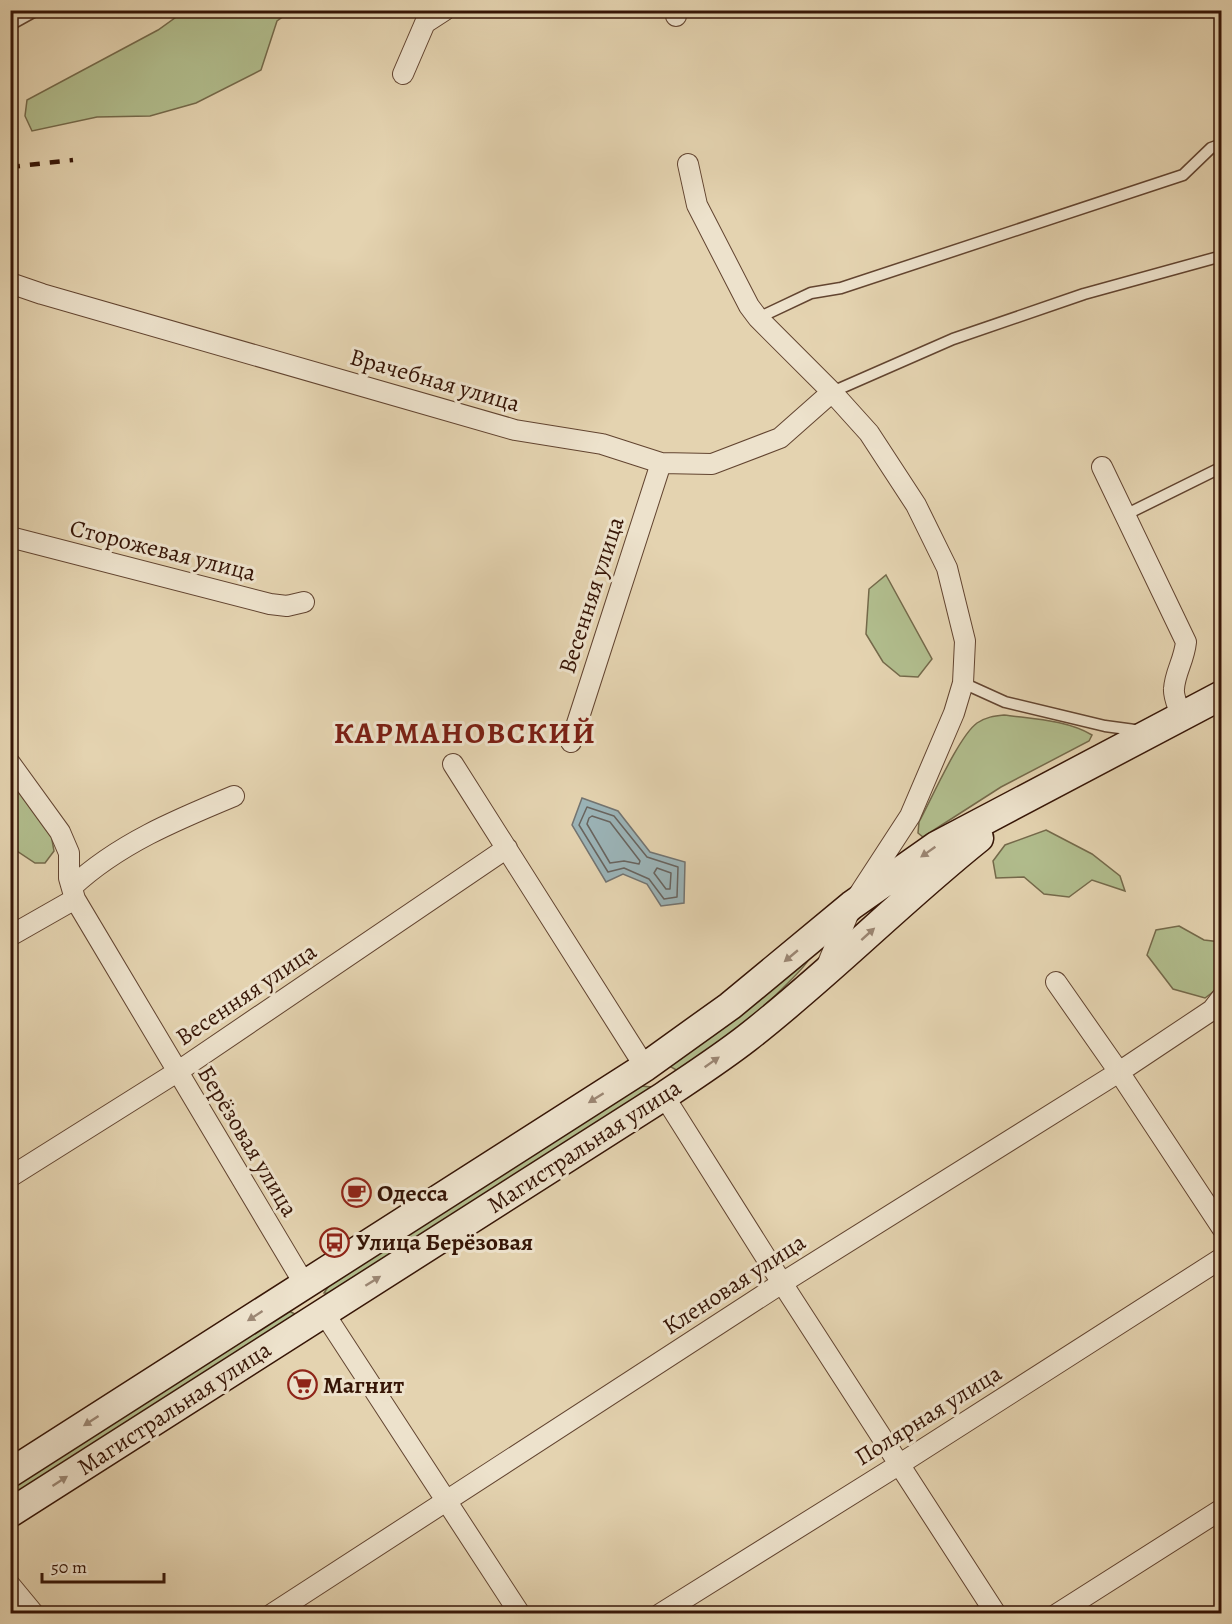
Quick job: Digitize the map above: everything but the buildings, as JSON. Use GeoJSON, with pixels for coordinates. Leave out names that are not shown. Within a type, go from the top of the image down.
{"type":"FeatureCollection","features":[{"type":"Feature","properties":{"kind":"main road","name":"Магистральная улица"},"geometry":{"type":"LineString","coordinates":[[10,1473],[645,1067],[730,1006],[852,905],[936,846],[1181,716],[1220,698]]}},
{"type":"Feature","properties":{"kind":"main road","name":"Магистральная улица"},"geometry":{"type":"LineString","coordinates":[[10,1513],[664,1096],[746,1038],[824,973],[944,866],[1034,794]]}},
{"type":"Feature","properties":{"kind":"main road"},"geometry":{"type":"LineString","coordinates":[[645,1067],[664,1096]]}},
{"type":"Feature","properties":{"kind":"main road"},"geometry":{"type":"LineString","coordinates":[[305,1285],[324,1313]]}},
{"type":"Feature","properties":{"kind":"street"},"geometry":{"type":"LineString","coordinates":[[403,74],[425,23],[445,10]]}},
{"type":"Feature","properties":{"kind":"street"},"geometry":{"type":"LineString","coordinates":[[688,164],[697,205],[749,306],[869,433],[916,505],[947,568],[965,641],[963,683],[954,713],[910,816],[852,905],[824,973]]}},
{"type":"Feature","properties":{"kind":"street","name":"Врачебная улица"},"geometry":{"type":"LineString","coordinates":[[10,283],[515,430],[602,444],[660,463],[712,465],[780,438],[832,392]]}},
{"type":"Feature","properties":{"kind":"street","name":"Весенняя улица"},"geometry":{"type":"LineString","coordinates":[[571,742],[660,463]]}},
{"type":"Feature","properties":{"kind":"street"},"geometry":{"type":"LineString","coordinates":[[1102,467],[1186,642],[1185,656],[1176,676],[1173,691],[1181,716]]}},
{"type":"Feature","properties":{"kind":"street","name":"Сторожевая улица"},"geometry":{"type":"LineString","coordinates":[[10,537],[270,604],[287,606],[304,602]]}},
{"type":"Feature","properties":{"kind":"street"},"geometry":{"type":"LineString","coordinates":[[10,763],[60,832],[69,854],[69,878],[73,893]]}},
{"type":"Feature","properties":{"kind":"street"},"geometry":{"type":"LineString","coordinates":[[453,764],[645,1067]]}},
{"type":"Feature","properties":{"kind":"street"},"geometry":{"type":"LineString","coordinates":[[10,936],[73,893],[104,859],[174,821],[234,796]]}},
{"type":"Feature","properties":{"kind":"street","name":"Весенняя улица"},"geometry":{"type":"LineString","coordinates":[[10,1178],[177,1072],[507,848]]}},
{"type":"Feature","properties":{"kind":"street","name":"Берёзовая улица"},"geometry":{"type":"LineString","coordinates":[[73,893],[305,1285]]}},
{"type":"Feature","properties":{"kind":"street"},"geometry":{"type":"LineString","coordinates":[[1056,982],[1119,1072],[1221,1228]]}},
{"type":"Feature","properties":{"kind":"street","name":"Кленовая улица"},"geometry":{"type":"LineString","coordinates":[[272,1614],[782,1283],[1119,1072],[1212,1010],[1221,997]]}},
{"type":"Feature","properties":{"kind":"street"},"geometry":{"type":"LineString","coordinates":[[664,1096],[996,1614]]}},
{"type":"Feature","properties":{"kind":"street","name":"Полярная улица"},"geometry":{"type":"LineString","coordinates":[[660,1614],[900,1464],[1221,1258]]}},
{"type":"Feature","properties":{"kind":"street"},"geometry":{"type":"LineString","coordinates":[[324,1313],[520,1614]]}},
{"type":"Feature","properties":{"kind":"street"},"geometry":{"type":"LineString","coordinates":[[1057,1614],[1221,1509]]}},
{"type":"Feature","properties":{"kind":"street"},"geometry":{"type":"LineString","coordinates":[[10,1585],[34,1614]]}},
{"type":"Feature","properties":{"kind":"lane"},"geometry":{"type":"LineString","coordinates":[[10,25],[37,10]]}},
{"type":"Feature","properties":{"kind":"lane"},"geometry":{"type":"LineString","coordinates":[[758,318],[811,293],[841,288],[1183,175],[1198,158],[1221,144]]}},
{"type":"Feature","properties":{"kind":"lane"},"geometry":{"type":"LineString","coordinates":[[832,392],[953,339],[1084,294],[1221,256]]}},
{"type":"Feature","properties":{"kind":"lane"},"geometry":{"type":"LineString","coordinates":[[1125,515],[1216,470]]}},
{"type":"Feature","properties":{"kind":"lane"},"geometry":{"type":"LineString","coordinates":[[963,683],[1005,702],[1105,726],[1151,732]]}},
{"type":"Feature","properties":{"kind":"green space"},"geometry":{"type":"Polygon","coordinates":[[[186,10],[291,11],[277,21],[261,70],[196,103],[150,116],[97,117],[32,131],[25,116],[27,100],[158,30],[186,10]]]}},
{"type":"Feature","properties":{"kind":"green space"},"geometry":{"type":"Polygon","coordinates":[[[886,575],[932,659],[918,677],[900,676],[883,662],[866,634],[869,589],[886,575]]]}},
{"type":"Feature","properties":{"kind":"green space"},"geometry":{"type":"Polygon","coordinates":[[[1004,715],[1061,723],[1092,735],[1089,741],[1001,787],[923,837],[918,833],[919,822],[962,741],[977,723],[990,717],[1004,715]]]}},
{"type":"Feature","properties":{"kind":"green space"},"geometry":{"type":"Polygon","coordinates":[[[10,775],[51,834],[54,851],[45,863],[35,863],[11,847],[10,775]]]}},
{"type":"Feature","properties":{"kind":"green space"},"geometry":{"type":"Polygon","coordinates":[[[1046,830],[1092,854],[1120,876],[1125,891],[1092,880],[1069,897],[1044,894],[1024,877],[996,878],[993,861],[1005,845],[1046,830]]]}},
{"type":"Feature","properties":{"kind":"green space"},"geometry":{"type":"Polygon","coordinates":[[[1179,926],[1204,940],[1221,942],[1221,986],[1205,998],[1173,989],[1147,955],[1156,930],[1179,926]]]}},
{"type":"Feature","properties":{"kind":"green space"},"geometry":{"type":"Polygon","coordinates":[[[816,948],[807,963],[795,976],[748,1019],[678,1071],[671,1067],[673,1062],[759,1001],[816,948]]]}},
{"type":"Feature","properties":{"kind":"green space"},"geometry":{"type":"Polygon","coordinates":[[[641,1086],[651,1087],[646,1095],[332,1294],[324,1293],[330,1284],[641,1086]]]}},
{"type":"Feature","properties":{"kind":"green space"},"geometry":{"type":"Polygon","coordinates":[[[289,1311],[295,1314],[291,1321],[11,1501],[11,1486],[289,1311]]]}},
{"type":"Feature","properties":{"kind":"water"},"geometry":{"type":"Polygon","coordinates":[[[582,798],[618,811],[650,852],[685,862],[684,903],[661,906],[647,884],[623,874],[606,882],[572,825],[582,798]]]}},
{"type":"Feature","properties":{"kind":"railway"},"geometry":{"type":"LineString","coordinates":[[10,167],[73,160]]}},
{"type":"Feature","properties":{"kind":"place","name":"Одесса"},"geometry":{"type":"Point","coordinates":[356,1193]}},
{"type":"Feature","properties":{"kind":"place","name":"Улица Берёзовая"},"geometry":{"type":"Point","coordinates":[335,1242]}},
{"type":"Feature","properties":{"kind":"place","name":"Магнит"},"geometry":{"type":"Point","coordinates":[302,1385]}},
{"type":"Feature","properties":{"kind":"district","name":"КАРМАНОВСКИЙ"},"geometry":{"type":"Point","coordinates":[465,733]}}]}
